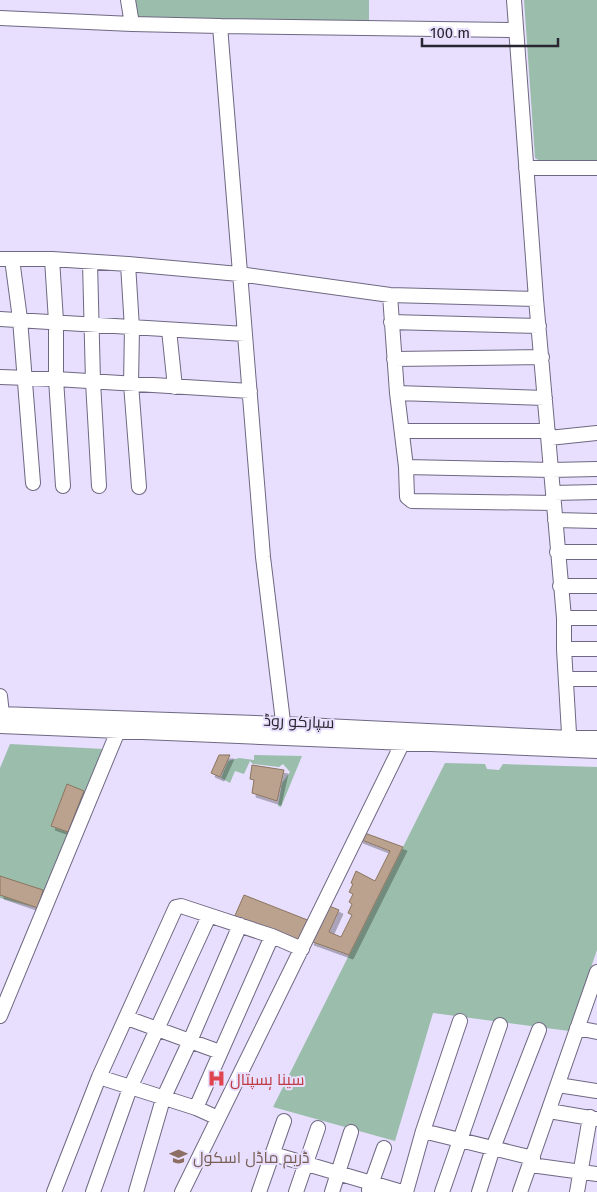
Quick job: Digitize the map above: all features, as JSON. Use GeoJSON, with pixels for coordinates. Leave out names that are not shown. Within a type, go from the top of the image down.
{"type":"FeatureCollection","features":[{"type":"Feature","properties":{"kind":"street"},"geometry":{"type":"LineString","coordinates":[[128,0],[132,24]]}},
{"type":"Feature","properties":{"kind":"street"},"geometry":{"type":"LineString","coordinates":[[514,0],[536,299],[564,618],[570,744]]}},
{"type":"Feature","properties":{"kind":"street"},"geometry":{"type":"LineString","coordinates":[[0,18],[132,24],[516,30]]}},
{"type":"Feature","properties":{"kind":"street"},"geometry":{"type":"LineString","coordinates":[[220,26],[263,558],[284,731]]}},
{"type":"Feature","properties":{"kind":"street"},"geometry":{"type":"LineString","coordinates":[[526,168],[597,168]]}},
{"type":"Feature","properties":{"kind":"street"},"geometry":{"type":"LineString","coordinates":[[32,483],[20,319],[6,259],[128,264],[239,274],[390,295],[536,299]]}},
{"type":"Feature","properties":{"kind":"street"},"geometry":{"type":"LineString","coordinates":[[52,260],[56,321],[56,379],[63,486]]}},
{"type":"Feature","properties":{"kind":"street"},"geometry":{"type":"LineString","coordinates":[[90,262],[93,382],[99,486]]}},
{"type":"Feature","properties":{"kind":"street"},"geometry":{"type":"LineString","coordinates":[[128,264],[132,328],[131,384],[139,487]]}},
{"type":"Feature","properties":{"kind":"street"},"geometry":{"type":"LineString","coordinates":[[390,295],[397,393],[406,467],[407,497],[412,501],[554,498],[597,492]]}},
{"type":"Feature","properties":{"kind":"street"},"geometry":{"type":"LineString","coordinates":[[0,319],[244,334]]}},
{"type":"Feature","properties":{"kind":"street"},"geometry":{"type":"LineString","coordinates":[[391,322],[539,326]]}},
{"type":"Feature","properties":{"kind":"street"},"geometry":{"type":"LineString","coordinates":[[169,330],[175,387]]}},
{"type":"Feature","properties":{"kind":"street"},"geometry":{"type":"LineString","coordinates":[[394,359],[542,357]]}},
{"type":"Feature","properties":{"kind":"street"},"geometry":{"type":"LineString","coordinates":[[0,378],[24,377],[250,391]]}},
{"type":"Feature","properties":{"kind":"street"},"geometry":{"type":"LineString","coordinates":[[397,393],[545,398]]}},
{"type":"Feature","properties":{"kind":"street"},"geometry":{"type":"LineString","coordinates":[[402,431],[597,433]]}},
{"type":"Feature","properties":{"kind":"street"},"geometry":{"type":"LineString","coordinates":[[406,467],[597,469]]}},
{"type":"Feature","properties":{"kind":"street"},"geometry":{"type":"LineString","coordinates":[[555,520],[597,521]]}},
{"type":"Feature","properties":{"kind":"street"},"geometry":{"type":"LineString","coordinates":[[557,552],[597,552]]}},
{"type":"Feature","properties":{"kind":"street"},"geometry":{"type":"LineString","coordinates":[[560,586],[597,586]]}},
{"type":"Feature","properties":{"kind":"street"},"geometry":{"type":"LineString","coordinates":[[564,618],[597,618]]}},
{"type":"Feature","properties":{"kind":"street"},"geometry":{"type":"LineString","coordinates":[[564,649],[597,649]]}},
{"type":"Feature","properties":{"kind":"street"},"geometry":{"type":"LineString","coordinates":[[566,679],[597,678]]}},
{"type":"Feature","properties":{"kind":"street"},"geometry":{"type":"LineString","coordinates":[[0,696],[1,718]]}},
{"type":"Feature","properties":{"kind":"street","name":"سپارکو روڈ"},"geometry":{"type":"LineString","coordinates":[[1,718],[570,744],[597,751]]}},
{"type":"Feature","properties":{"kind":"street","name":"سپارکو روڈ"},"geometry":{"type":"LineString","coordinates":[[1,718],[118,731],[284,731],[403,742],[570,744],[597,738]]}},
{"type":"Feature","properties":{"kind":"street"},"geometry":{"type":"LineString","coordinates":[[0,1016],[118,731]]}},
{"type":"Feature","properties":{"kind":"street"},"geometry":{"type":"LineString","coordinates":[[182,1192],[403,742]]}},
{"type":"Feature","properties":{"kind":"street"},"geometry":{"type":"LineString","coordinates":[[54,1192],[99,1077],[176,907],[180,906],[240,925],[302,949]]}},
{"type":"Feature","properties":{"kind":"street"},"geometry":{"type":"LineString","coordinates":[[94,1192],[130,1088],[209,916]]}},
{"type":"Feature","properties":{"kind":"street"},"geometry":{"type":"LineString","coordinates":[[136,1192],[163,1099],[240,925]]}},
{"type":"Feature","properties":{"kind":"street"},"geometry":{"type":"LineString","coordinates":[[196,1108],[272,936]]}},
{"type":"Feature","properties":{"kind":"street"},"geometry":{"type":"LineString","coordinates":[[520,1192],[577,1028],[593,997],[597,972]]}},
{"type":"Feature","properties":{"kind":"street"},"geometry":{"type":"LineString","coordinates":[[127,1018],[220,1052]]}},
{"type":"Feature","properties":{"kind":"street"},"geometry":{"type":"LineString","coordinates":[[274,1154],[339,1173],[370,1188],[404,1192],[460,1021]]}},
{"type":"Feature","properties":{"kind":"street"},"geometry":{"type":"LineString","coordinates":[[442,1192],[500,1025]]}},
{"type":"Feature","properties":{"kind":"street"},"geometry":{"type":"LineString","coordinates":[[577,1028],[597,1032]]}},
{"type":"Feature","properties":{"kind":"street"},"geometry":{"type":"LineString","coordinates":[[479,1192],[493,1148],[539,1030]]}},
{"type":"Feature","properties":{"kind":"street"},"geometry":{"type":"LineString","coordinates":[[99,1077],[196,1108],[218,1118]]}},
{"type":"Feature","properties":{"kind":"street"},"geometry":{"type":"LineString","coordinates":[[558,1085],[597,1090]]}},
{"type":"Feature","properties":{"kind":"street"},"geometry":{"type":"LineString","coordinates":[[549,1111],[593,1118],[577,1192]]}},
{"type":"Feature","properties":{"kind":"street"},"geometry":{"type":"LineString","coordinates":[[259,1192],[274,1154],[284,1121]]}},
{"type":"Feature","properties":{"kind":"street"},"geometry":{"type":"LineString","coordinates":[[296,1192],[318,1128]]}},
{"type":"Feature","properties":{"kind":"street"},"geometry":{"type":"LineString","coordinates":[[423,1131],[493,1148],[532,1161],[597,1174]]}},
{"type":"Feature","properties":{"kind":"street"},"geometry":{"type":"LineString","coordinates":[[332,1192],[351,1132]]}},
{"type":"Feature","properties":{"kind":"street"},"geometry":{"type":"LineString","coordinates":[[370,1188],[384,1148]]}},
{"type":"Feature","properties":{"kind":"green space"},"geometry":{"type":"Polygon","coordinates":[[[132,0],[369,0],[369,23],[230,19],[222,19],[222,22],[139,18],[133,10],[132,0]]]}},
{"type":"Feature","properties":{"kind":"green space"},"geometry":{"type":"Polygon","coordinates":[[[524,0],[597,0],[597,160],[540,161],[535,158],[524,0]]]}},
{"type":"Feature","properties":{"kind":"green space"},"geometry":{"type":"Polygon","coordinates":[[[10,744],[104,749],[41,909],[0,898],[0,768],[10,744]]]}},
{"type":"Feature","properties":{"kind":"green space"},"geometry":{"type":"Polygon","coordinates":[[[254,755],[302,756],[281,807],[278,806],[282,783],[290,772],[283,764],[279,767],[253,764],[250,761],[244,774],[235,771],[230,783],[221,778],[228,761],[239,758],[254,760],[254,755]]]}},
{"type":"Feature","properties":{"kind":"green space"},"geometry":{"type":"Polygon","coordinates":[[[445,763],[485,764],[487,769],[499,770],[503,764],[597,767],[597,950],[569,1031],[433,1013],[395,1141],[273,1107],[445,763]]]}},
{"type":"Feature","properties":{"kind":"building"},"geometry":{"type":"Polygon","coordinates":[[[219,755],[230,755],[220,777],[211,773],[219,755]]]}},
{"type":"Feature","properties":{"kind":"building"},"geometry":{"type":"Polygon","coordinates":[[[252,765],[284,770],[277,801],[252,793],[254,780],[250,779],[252,765]]]}},
{"type":"Feature","properties":{"kind":"building"},"geometry":{"type":"Polygon","coordinates":[[[67,784],[84,791],[68,832],[51,826],[67,784]]]}},
{"type":"Feature","properties":{"kind":"building"},"geometry":{"type":"Polygon","coordinates":[[[362,832],[403,847],[349,955],[310,941],[327,905],[339,910],[329,932],[341,937],[352,915],[348,913],[352,904],[349,902],[353,894],[349,892],[356,871],[375,881],[390,851],[359,839],[362,832]]]}},
{"type":"Feature","properties":{"kind":"building"},"geometry":{"type":"Polygon","coordinates":[[[0,876],[43,890],[38,908],[0,895],[0,876]]]}},
{"type":"Feature","properties":{"kind":"building"},"geometry":{"type":"Polygon","coordinates":[[[244,895],[310,921],[299,944],[233,920],[244,895]]]}},
{"type":"Feature","properties":{"kind":"place","name":"سینا ہسپتال"},"geometry":{"type":"Point","coordinates":[216,1079]}},
{"type":"Feature","properties":{"kind":"place","name":"ڈریم ماڈل اسکول"},"geometry":{"type":"Point","coordinates":[179,1157]}}]}
